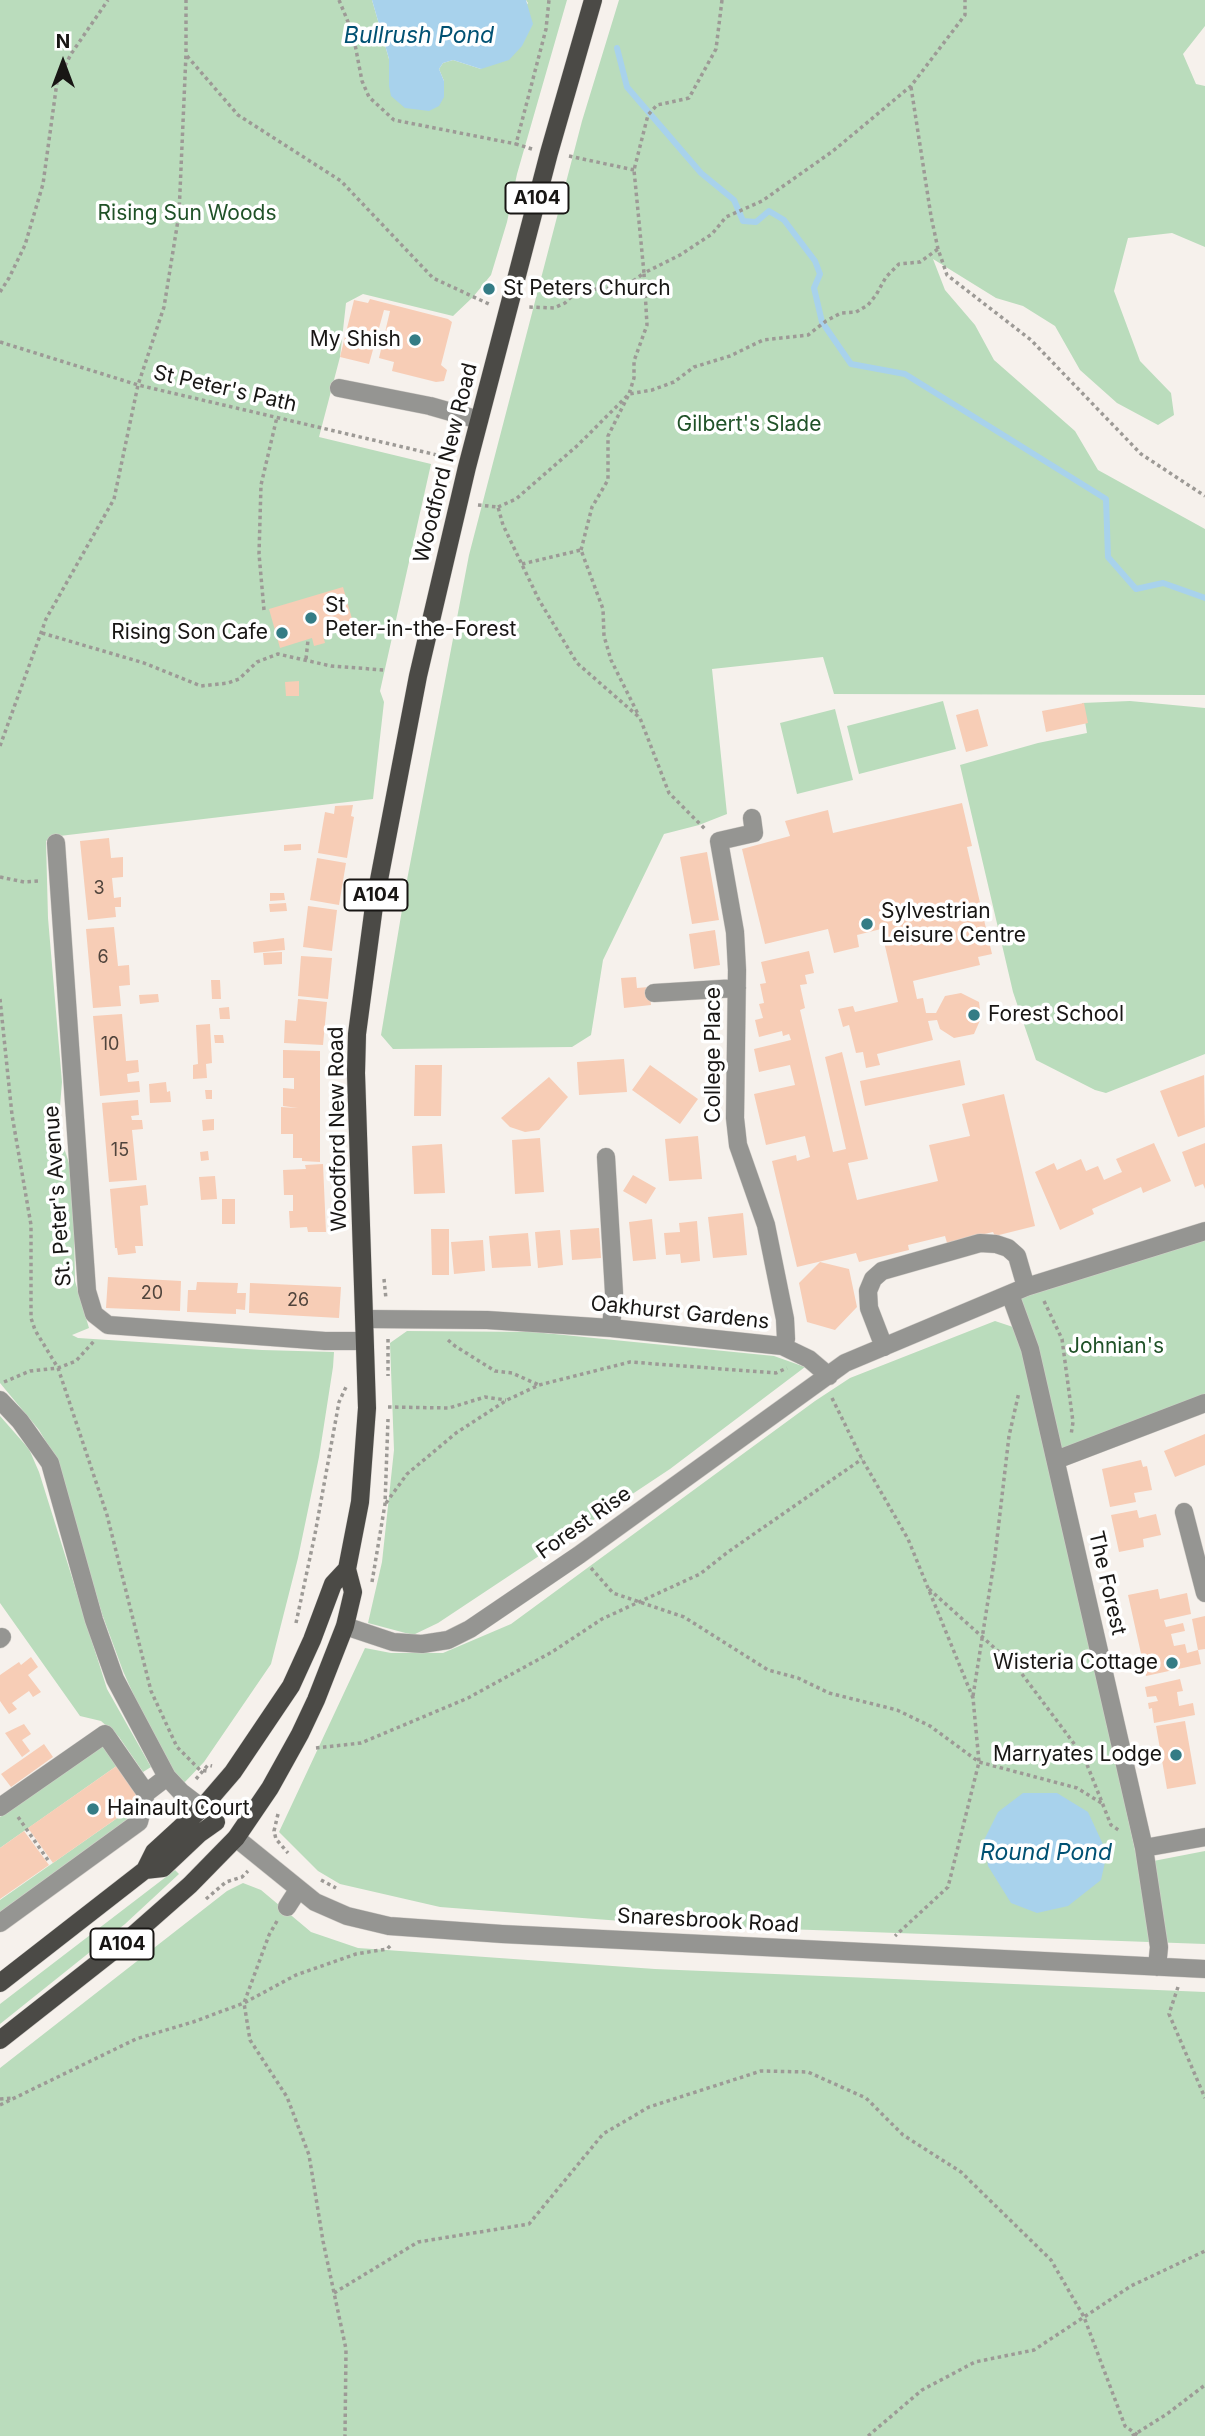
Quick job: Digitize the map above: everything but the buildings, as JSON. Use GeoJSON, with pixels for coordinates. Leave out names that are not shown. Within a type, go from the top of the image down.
{"type":"FeatureCollection","features":[{"type":"Feature","properties":{"kind":"main road","name":"Woodford New Road"},"geometry":{"type":"LineString","coordinates":[[236,1838],[270,1788],[300,1734],[345,1626],[353,1592],[348,1569],[360,1502],[367,1408],[356,1105],[357,1034],[374,906],[418,676],[479,420],[500,305],[593,0]]}},
{"type":"Feature","properties":{"kind":"main road","name":"Woodford New Road"},"geometry":{"type":"LineString","coordinates":[[202,1808],[217,1774],[246,1754],[291,1686],[333,1584],[348,1569]]}},
{"type":"Feature","properties":{"kind":"main road"},"geometry":{"type":"LineString","coordinates":[[202,1808],[236,1838]]}},
{"type":"Feature","properties":{"kind":"main road","name":"A104"},"geometry":{"type":"LineString","coordinates":[[0,1983],[145,1870],[154,1852],[202,1808]]}},
{"type":"Feature","properties":{"kind":"main road","name":"A104"},"geometry":{"type":"LineString","coordinates":[[145,1870],[163,1868],[216,1822]]}},
{"type":"Feature","properties":{"kind":"main road","name":"A104"},"geometry":{"type":"LineString","coordinates":[[0,2040],[131,1937],[190,1885],[236,1838]]}},
{"type":"Feature","properties":{"kind":"street"},"geometry":{"type":"LineString","coordinates":[[339,388],[430,406],[479,420]]}},
{"type":"Feature","properties":{"kind":"street"},"geometry":{"type":"LineString","coordinates":[[719,843],[754,833],[752,818]]}},
{"type":"Feature","properties":{"kind":"street","name":"College Place"},"geometry":{"type":"LineString","coordinates":[[719,843],[735,932],[735,1118],[738,1145],[766,1225],[785,1320],[786,1339],[782,1346]]}},
{"type":"Feature","properties":{"kind":"street","name":"St. Peter's Avenue"},"geometry":{"type":"LineString","coordinates":[[56,844],[87,1291],[94,1314],[108,1325]]}},
{"type":"Feature","properties":{"kind":"street"},"geometry":{"type":"LineString","coordinates":[[654,993],[737,988]]}},
{"type":"Feature","properties":{"kind":"street"},"geometry":{"type":"LineString","coordinates":[[606,1157],[614,1293],[611,1328]]}},
{"type":"Feature","properties":{"kind":"street"},"geometry":{"type":"LineString","coordinates":[[826,1378],[845,1363],[1021,1290],[1205,1231]]}},
{"type":"Feature","properties":{"kind":"street","name":"The Forest"},"geometry":{"type":"LineString","coordinates":[[884,1347],[872,1317],[868,1291],[873,1279],[882,1271],[980,1243],[1008,1248],[1017,1256],[1030,1349],[1063,1457],[1144,1848],[1159,1947],[1157,1967]]}},
{"type":"Feature","properties":{"kind":"street","name":"Oakhurst Gardens"},"geometry":{"type":"LineString","coordinates":[[365,1319],[487,1320],[611,1328],[782,1346],[809,1359],[826,1378]]}},
{"type":"Feature","properties":{"kind":"street"},"geometry":{"type":"LineString","coordinates":[[108,1325],[325,1341],[363,1341]]}},
{"type":"Feature","properties":{"kind":"street","name":"Forest Rise"},"geometry":{"type":"LineString","coordinates":[[345,1626],[393,1642],[422,1644],[449,1640],[470,1629],[579,1555],[826,1378]]}},
{"type":"Feature","properties":{"kind":"street"},"geometry":{"type":"LineString","coordinates":[[0,1400],[20,1421],[50,1462],[94,1620],[115,1679],[167,1777],[202,1808]]}},
{"type":"Feature","properties":{"kind":"street"},"geometry":{"type":"LineString","coordinates":[[1063,1457],[1205,1403]]}},
{"type":"Feature","properties":{"kind":"street"},"geometry":{"type":"LineString","coordinates":[[1184,1512],[1205,1593]]}},
{"type":"Feature","properties":{"kind":"street"},"geometry":{"type":"LineString","coordinates":[[4,1805],[105,1734],[146,1793]]}},
{"type":"Feature","properties":{"kind":"street"},"geometry":{"type":"LineString","coordinates":[[0,1923],[138,1822],[146,1793],[167,1777]]}},
{"type":"Feature","properties":{"kind":"street"},"geometry":{"type":"LineString","coordinates":[[1144,1848],[1205,1837]]}},
{"type":"Feature","properties":{"kind":"street","name":"Snaresbrook Road"},"geometry":{"type":"LineString","coordinates":[[236,1838],[315,1902],[347,1916],[389,1926],[1205,1969]]}},
{"type":"Feature","properties":{"kind":"street"},"geometry":{"type":"LineString","coordinates":[[286,1907],[298,1890]]}},
{"type":"Feature","properties":{"kind":"path"},"geometry":{"type":"LineString","coordinates":[[0,292],[25,245],[43,184],[57,82],[71,54],[108,0]]}},
{"type":"Feature","properties":{"kind":"path"},"geometry":{"type":"LineString","coordinates":[[0,746],[46,619],[114,499],[138,385],[164,307],[179,214],[186,0]]}},
{"type":"Feature","properties":{"kind":"path"},"geometry":{"type":"LineString","coordinates":[[340,0],[353,34],[362,81],[369,97],[394,120],[534,149]]}},
{"type":"Feature","properties":{"kind":"path"},"geometry":{"type":"LineString","coordinates":[[516,144],[546,29],[550,0]]}},
{"type":"Feature","properties":{"kind":"path"},"geometry":{"type":"LineString","coordinates":[[719,843],[710,842],[709,834],[669,793],[640,718],[611,660],[604,636],[603,609],[581,550],[592,507],[607,480],[608,436],[629,394],[634,378],[634,361],[647,325],[645,273],[634,170],[648,115],[657,105],[689,99],[716,49],[722,0]]}},
{"type":"Feature","properties":{"kind":"path"},"geometry":{"type":"LineString","coordinates":[[186,54],[238,115],[341,181],[433,278],[500,305],[554,309],[565,303],[578,290],[614,288],[629,284],[712,234],[726,217],[762,201],[833,151],[911,86],[965,15],[965,0]]}},
{"type":"Feature","properties":{"kind":"path"},"geometry":{"type":"LineString","coordinates":[[911,86],[938,249],[947,275],[1031,340],[1141,454],[1205,496]]}},
{"type":"Feature","properties":{"kind":"path"},"geometry":{"type":"LineString","coordinates":[[569,156],[634,170]]}},
{"type":"Feature","properties":{"kind":"path"},"geometry":{"type":"LineString","coordinates":[[476,504],[498,507],[516,499],[578,445],[629,394],[674,382],[694,367],[730,356],[763,340],[808,335],[841,313],[856,312],[867,305],[877,295],[886,277],[899,264],[919,262],[938,249]]}},
{"type":"Feature","properties":{"kind":"path","name":"St Peter's Path"},"geometry":{"type":"LineString","coordinates":[[0,342],[138,385],[446,457]]}},
{"type":"Feature","properties":{"kind":"path"},"geometry":{"type":"LineString","coordinates":[[264,610],[259,554],[261,485],[277,417]]}},
{"type":"Feature","properties":{"kind":"path"},"geometry":{"type":"LineString","coordinates":[[498,507],[503,525],[539,600],[577,663],[640,718]]}},
{"type":"Feature","properties":{"kind":"path"},"geometry":{"type":"LineString","coordinates":[[522,564],[581,550]]}},
{"type":"Feature","properties":{"kind":"path"},"geometry":{"type":"LineString","coordinates":[[41,632],[144,663],[201,686],[239,680],[257,662],[272,653],[331,666],[384,670]]}},
{"type":"Feature","properties":{"kind":"path"},"geometry":{"type":"LineString","coordinates":[[306,659],[308,640]]}},
{"type":"Feature","properties":{"kind":"path"},"geometry":{"type":"LineString","coordinates":[[0,877],[24,882],[59,880]]}},
{"type":"Feature","properties":{"kind":"path"},"geometry":{"type":"LineString","coordinates":[[0,999],[12,1115],[31,1225],[31,1318],[58,1368],[107,1515],[151,1691],[177,1746],[200,1770],[217,1774]]}},
{"type":"Feature","properties":{"kind":"path"},"geometry":{"type":"LineString","coordinates":[[1021,1290],[1046,1304],[1062,1339],[1073,1422],[1063,1457]]}},
{"type":"Feature","properties":{"kind":"path"},"geometry":{"type":"LineString","coordinates":[[429,1320],[455,1346],[495,1371],[512,1373],[539,1385]]}},
{"type":"Feature","properties":{"kind":"path"},"geometry":{"type":"LineString","coordinates":[[0,1386],[9,1379],[30,1371],[58,1368],[76,1361],[108,1325]]}},
{"type":"Feature","properties":{"kind":"path"},"geometry":{"type":"LineString","coordinates":[[385,1504],[408,1474],[456,1433],[507,1400],[539,1385],[630,1362],[776,1373],[809,1359]]}},
{"type":"Feature","properties":{"kind":"path"},"geometry":{"type":"LineString","coordinates":[[826,1378],[862,1459],[908,1539],[973,1698]]}},
{"type":"Feature","properties":{"kind":"path"},"geometry":{"type":"LineString","coordinates":[[296,1624],[316,1534],[339,1402],[346,1385]]}},
{"type":"Feature","properties":{"kind":"path"},"geometry":{"type":"LineString","coordinates":[[894,1940],[896,1933],[948,1887],[979,1762],[973,1698],[995,1556],[1009,1436],[1021,1386]]}},
{"type":"Feature","properties":{"kind":"path"},"geometry":{"type":"LineString","coordinates":[[388,1407],[449,1408],[485,1398],[507,1400]]}},
{"type":"Feature","properties":{"kind":"path"},"geometry":{"type":"LineString","coordinates":[[316,1748],[361,1743],[468,1698],[552,1652],[602,1619],[701,1574],[728,1552],[862,1459]]}},
{"type":"Feature","properties":{"kind":"path"},"geometry":{"type":"LineString","coordinates":[[579,1555],[613,1593],[684,1617],[768,1670],[798,1678],[830,1693],[897,1710],[930,1726],[979,1762],[1077,1788],[1103,1804]]}},
{"type":"Feature","properties":{"kind":"path"},"geometry":{"type":"LineString","coordinates":[[927,1587],[1019,1670],[1084,1757],[1111,1825],[1144,1848]]}},
{"type":"Feature","properties":{"kind":"path"},"geometry":{"type":"LineString","coordinates":[[188,1784],[208,1765],[217,1774]]}},
{"type":"Feature","properties":{"kind":"path"},"geometry":{"type":"LineString","coordinates":[[4,1805],[61,1878]]}},
{"type":"Feature","properties":{"kind":"path"},"geometry":{"type":"LineString","coordinates":[[281,1807],[275,1821],[275,1840],[295,1861]]}},
{"type":"Feature","properties":{"kind":"path"},"geometry":{"type":"LineString","coordinates":[[312,1873],[340,1890]]}},
{"type":"Feature","properties":{"kind":"path"},"geometry":{"type":"LineString","coordinates":[[286,1907],[269,1935],[244,2003],[250,2040],[287,2098],[309,2155],[346,2349],[345,2436]]}},
{"type":"Feature","properties":{"kind":"path"},"geometry":{"type":"LineString","coordinates":[[0,2105],[136,2039],[244,2003],[296,1975],[356,1954],[387,1949],[393,1943]]}},
{"type":"Feature","properties":{"kind":"path"},"geometry":{"type":"LineString","coordinates":[[1180,1968],[1180,1982],[1169,2014],[1205,2098]]}},
{"type":"Feature","properties":{"kind":"path"},"geometry":{"type":"LineString","coordinates":[[334,2293],[418,2242],[529,2224],[603,2134],[649,2107],[761,2071],[808,2072],[866,2098],[903,2134],[961,2172],[1051,2260],[1084,2317],[1125,2426],[1135,2435],[1205,2385]]}},
{"type":"Feature","properties":{"kind":"path"},"geometry":{"type":"LineString","coordinates":[[0,2099],[14,2098]]}},
{"type":"Feature","properties":{"kind":"path"},"geometry":{"type":"LineString","coordinates":[[868,2436],[922,2390],[975,2362],[1034,2350],[1131,2286],[1205,2251]]}},
{"type":"Feature","properties":{"kind":"green space","name":"Rising Sun Woods"},"geometry":{"type":"Polygon","coordinates":[[[0,0],[372,0],[389,59],[389,86],[444,81],[439,69],[443,63],[453,60],[481,69],[528,3],[526,0],[567,0],[491,275],[453,316],[363,294],[346,303],[340,357],[319,437],[431,464],[380,691],[384,702],[373,799],[51,837],[46,841],[48,918],[62,1082],[58,1130],[73,1175],[75,1281],[89,1328],[72,1335],[78,1338],[262,1350],[334,1352],[319,1457],[298,1558],[271,1664],[204,1762],[184,1783],[154,1741],[123,1671],[102,1614],[55,1457],[39,1430],[0,1383],[0,0]]]}},
{"type":"Feature","properties":{"kind":"green space","name":"Gilbert's Slade"},"geometry":{"type":"Polygon","coordinates":[[[619,0],[1205,0],[1205,26],[1183,54],[1196,84],[1205,86],[1205,247],[1172,233],[1128,238],[1114,291],[1140,361],[1171,393],[1174,415],[1158,425],[1117,403],[1080,370],[1055,326],[1023,306],[996,298],[933,259],[945,290],[975,325],[994,360],[1075,431],[1098,470],[1205,529],[1205,695],[834,694],[823,657],[712,669],[727,814],[664,834],[603,960],[591,1035],[572,1047],[393,1049],[381,1035],[407,880],[469,555],[582,121],[619,0]]]}},
{"type":"Feature","properties":{"kind":"green space"},"geometry":{"type":"Polygon","coordinates":[[[943,701],[956,749],[859,774],[847,726],[943,701]]]}},
{"type":"Feature","properties":{"kind":"green space"},"geometry":{"type":"Polygon","coordinates":[[[1130,701],[1205,708],[1205,1054],[1106,1093],[1036,1060],[1013,992],[960,765],[1038,743],[1087,733],[1082,703],[1130,701]]]}},
{"type":"Feature","properties":{"kind":"green space"},"geometry":{"type":"Polygon","coordinates":[[[835,709],[853,780],[797,794],[780,723],[835,709]]]}},
{"type":"Feature","properties":{"kind":"green space","name":"Johnian's"},"geometry":{"type":"Polygon","coordinates":[[[1205,1231],[1205,1403],[1056,1460],[1010,1294],[1205,1231]]]}},
{"type":"Feature","properties":{"kind":"green space"},"geometry":{"type":"Polygon","coordinates":[[[995,1321],[1013,1327],[1024,1344],[1138,1864],[1205,1851],[1205,1944],[673,1925],[440,1907],[340,1884],[318,1871],[279,1832],[365,1648],[391,1653],[443,1653],[511,1624],[850,1378],[995,1321]]]}},
{"type":"Feature","properties":{"kind":"green space"},"geometry":{"type":"Polygon","coordinates":[[[407,1331],[534,1332],[774,1356],[805,1367],[670,1469],[438,1623],[413,1635],[368,1623],[382,1562],[394,1450],[390,1343],[407,1331]]]}},
{"type":"Feature","properties":{"kind":"green space"},"geometry":{"type":"Polygon","coordinates":[[[0,1416],[29,1449],[39,1472],[107,1689],[151,1767],[143,1772],[119,1737],[101,1721],[80,1716],[0,1603],[0,1416]]]}},
{"type":"Feature","properties":{"kind":"green space"},"geometry":{"type":"Polygon","coordinates":[[[104,1745],[118,1765],[0,1848],[0,1817],[104,1745]]]}},
{"type":"Feature","properties":{"kind":"green space"},"geometry":{"type":"Polygon","coordinates":[[[143,1800],[138,1822],[0,1923],[0,1900],[143,1800]]]}},
{"type":"Feature","properties":{"kind":"green space"},"geometry":{"type":"Polygon","coordinates":[[[175,1870],[179,1874],[125,1924],[0,2024],[0,2004],[175,1870]]]}},
{"type":"Feature","properties":{"kind":"green space"},"geometry":{"type":"Polygon","coordinates":[[[243,1883],[261,1890],[311,1932],[358,1948],[655,1969],[1205,1992],[1205,2436],[0,2436],[0,2068],[227,1891],[243,1883]]]}},
{"type":"Feature","properties":{"kind":"water","name":"Bullrush Pond"},"geometry":{"type":"Polygon","coordinates":[[[372,0],[526,0],[533,24],[522,46],[509,60],[481,69],[453,60],[443,63],[439,69],[444,81],[444,97],[439,106],[429,111],[405,108],[391,96],[389,59],[372,0]]]}},
{"type":"Feature","properties":{"kind":"water","name":"Round Pond"},"geometry":{"type":"Polygon","coordinates":[[[1023,1793],[1057,1793],[1088,1812],[1107,1853],[1101,1880],[1068,1906],[1037,1913],[1011,1903],[988,1866],[984,1840],[998,1812],[1023,1793]]]}},
{"type":"Feature","properties":{"kind":"waterway"},"geometry":{"type":"LineString","coordinates":[[617,48],[627,87],[701,173],[734,200],[743,221],[756,222],[769,211],[784,220],[815,261],[820,274],[814,288],[822,322],[851,364],[905,374],[1106,499],[1108,557],[1136,589],[1163,583],[1205,598]]}},
{"type":"Feature","properties":{"kind":"place","name":"St Peters Church"},"geometry":{"type":"Point","coordinates":[489,289]}},
{"type":"Feature","properties":{"kind":"place","name":"My Shish"},"geometry":{"type":"Point","coordinates":[415,340]}},
{"type":"Feature","properties":{"kind":"place","name":"St Peter-in-the-Forest"},"geometry":{"type":"Point","coordinates":[311,618]}},
{"type":"Feature","properties":{"kind":"place","name":"Rising Son Cafe"},"geometry":{"type":"Point","coordinates":[282,633]}},
{"type":"Feature","properties":{"kind":"place","name":"Sylvestrian Leisure Centre"},"geometry":{"type":"Point","coordinates":[867,924]}},
{"type":"Feature","properties":{"kind":"place","name":"Forest School"},"geometry":{"type":"Point","coordinates":[974,1015]}},
{"type":"Feature","properties":{"kind":"place","name":"Wisteria Cottage"},"geometry":{"type":"Point","coordinates":[1172,1663]}},
{"type":"Feature","properties":{"kind":"place","name":"Marryates Lodge"},"geometry":{"type":"Point","coordinates":[1176,1755]}},
{"type":"Feature","properties":{"kind":"place","name":"Hainault Court"},"geometry":{"type":"Point","coordinates":[93,1809]}}]}
